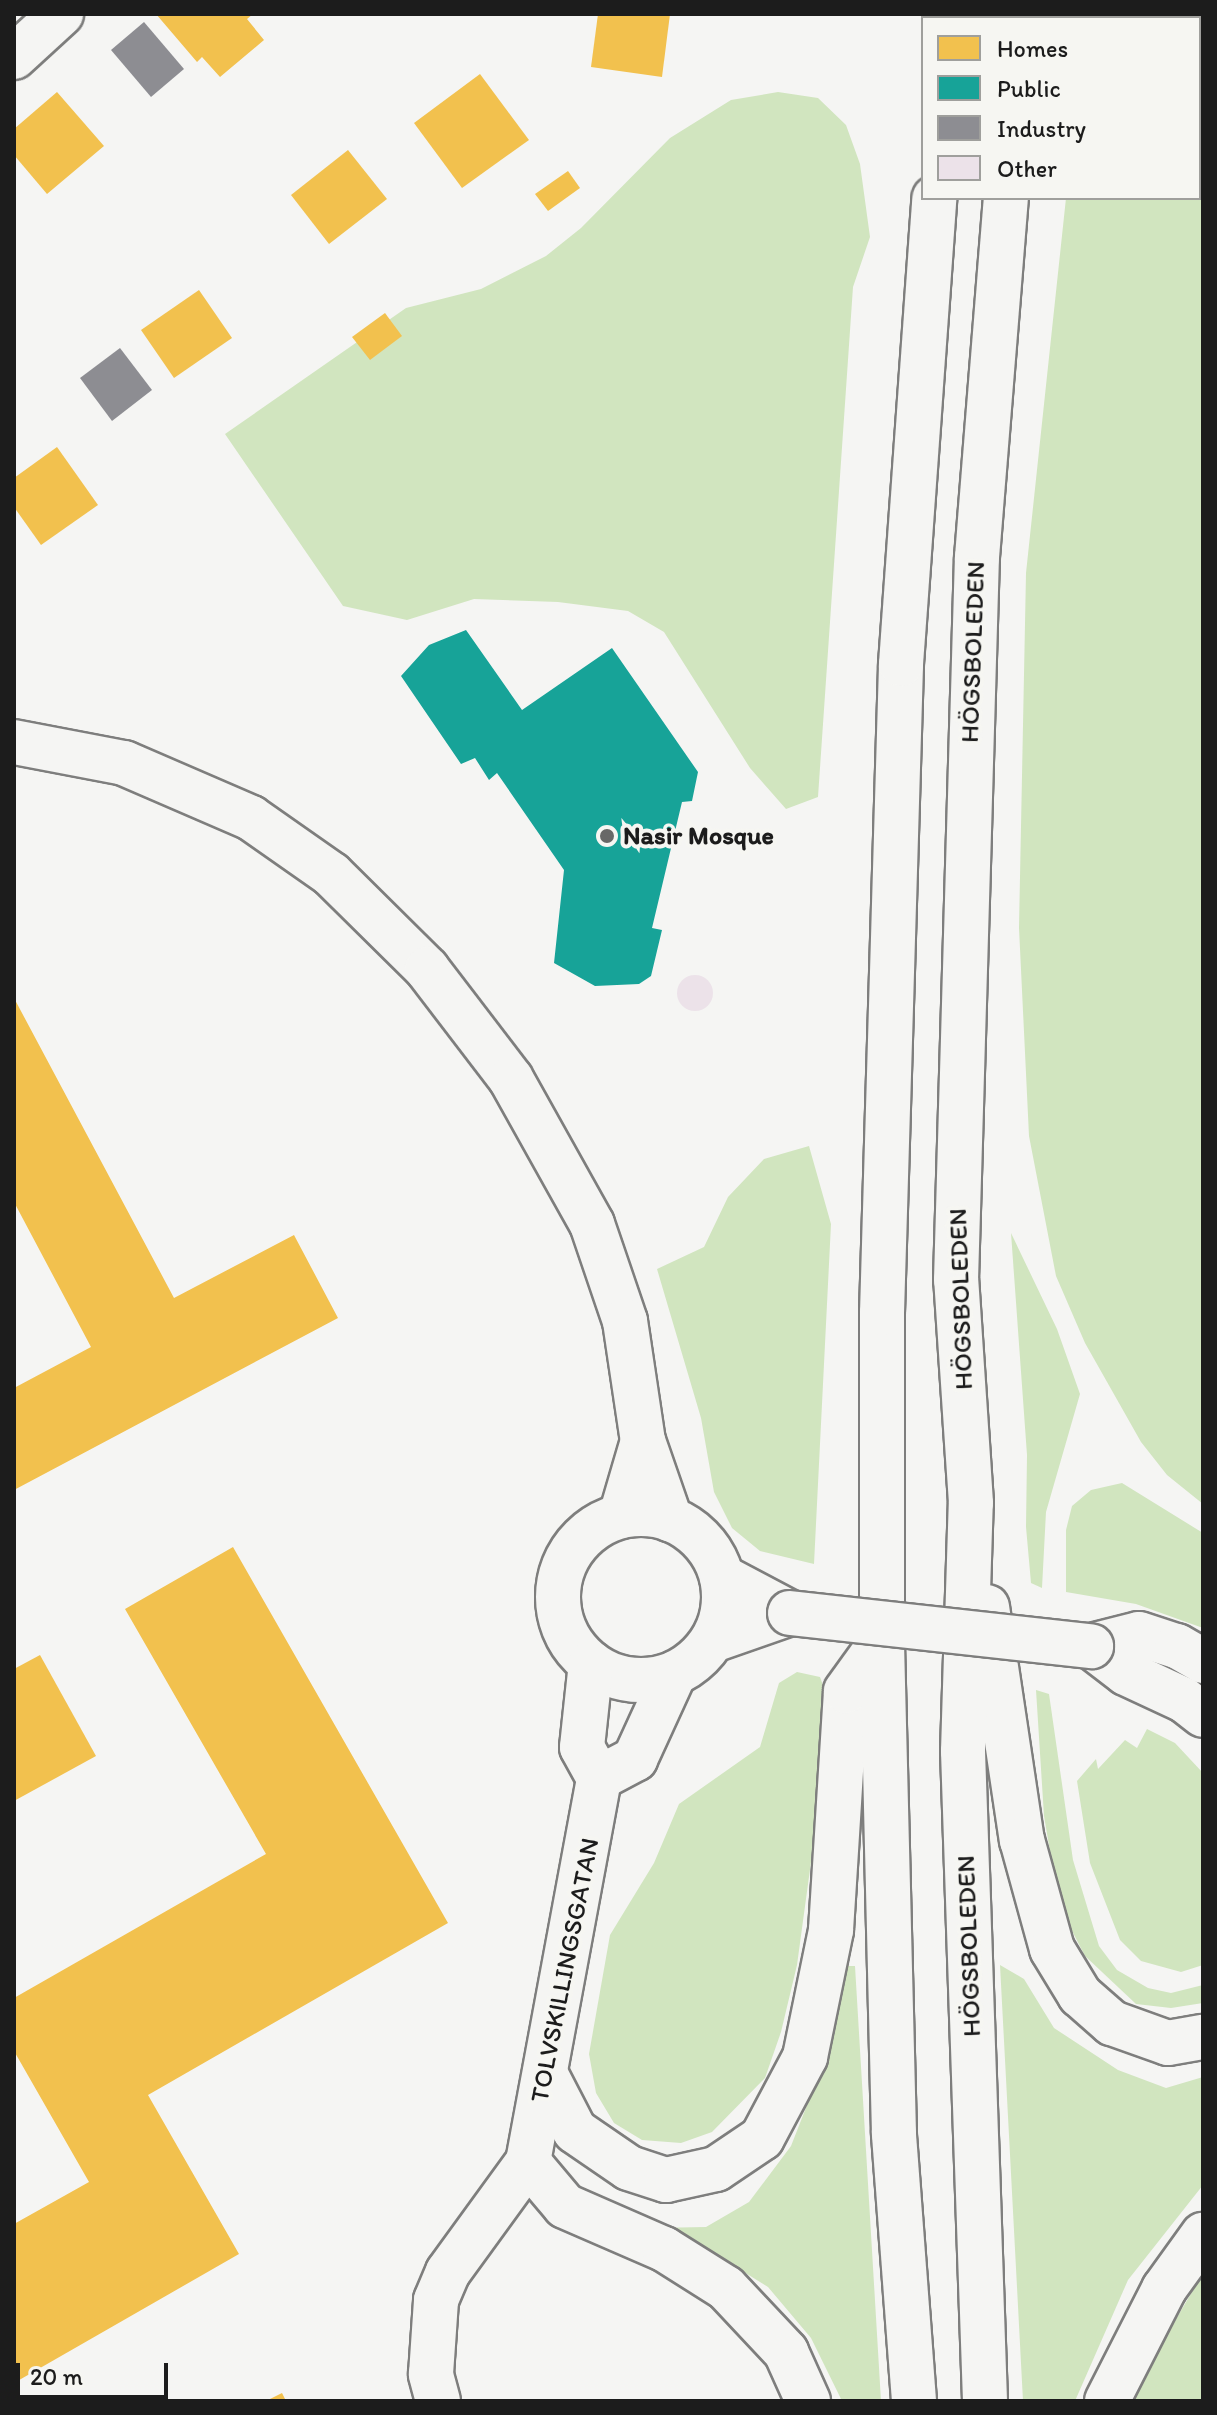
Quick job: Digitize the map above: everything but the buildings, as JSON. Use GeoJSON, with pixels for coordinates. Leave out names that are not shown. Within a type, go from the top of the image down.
{"type":"FeatureCollection","features":[{"type":"Feature","properties":{"kind":"main road"},"geometry":{"type":"LineString","coordinates":[[14,57],[61,14]]}},
{"type":"Feature","properties":{"kind":"main road"},"geometry":{"type":"LineString","coordinates":[[914,2401],[894,2134],[882,1641],[882,1313],[895,829],[934,200]]}},
{"type":"Feature","properties":{"kind":"main road","name":"HÖGSBOLEDEN"},"geometry":{"type":"LineString","coordinates":[[985,2401],[963,1751],[971,1503],[956,1280],[969,736],[978,541],[1006,200]]}},
{"type":"Feature","properties":{"kind":"main road"},"geometry":{"type":"LineString","coordinates":[[14,742],[104,757],[211,798],[290,843],[395,932],[485,1042],[572,1182],[600,1243],[625,1321],[643,1441],[670,1519]]}},
{"type":"Feature","properties":{"kind":"main road"},"geometry":{"type":"LineString","coordinates":[[621,1516],[643,1441]]}},
{"type":"Feature","properties":{"kind":"main road"},"geometry":{"type":"LineString","coordinates":[[971,1503],[1022,1840],[1052,1949],[1080,1995],[1112,2023],[1168,2043],[1203,2037]]}},
{"type":"Feature","properties":{"kind":"main road"},"geometry":{"type":"LineString","coordinates":[[621,1516],[670,1519],[704,1541],[722,1577],[724,1606],[713,1640],[696,1660],[674,1674],[631,1680],[591,1663],[563,1626],[559,1580],[576,1544],[621,1516]]}},
{"type":"Feature","properties":{"kind":"main road"},"geometry":{"type":"LineString","coordinates":[[722,1577],[790,1613],[1091,1646],[1139,1634],[1177,1646],[1203,1661]]}},
{"type":"Feature","properties":{"kind":"main road"},"geometry":{"type":"LineString","coordinates":[[713,1640],[790,1613]]}},
{"type":"Feature","properties":{"kind":"main road"},"geometry":{"type":"LineString","coordinates":[[545,2073],[575,2131],[629,2168],[666,2180],[716,2169],[762,2138],[805,2057],[831,1930],[846,1691],[882,1641]]}},
{"type":"Feature","properties":{"kind":"main road"},"geometry":{"type":"LineString","coordinates":[[1091,1646],[1126,1673],[1184,1700],[1203,1715]]}},
{"type":"Feature","properties":{"kind":"main road"},"geometry":{"type":"LineString","coordinates":[[591,1663],[582,1747],[599,1778],[635,1759],[674,1674]]}},
{"type":"Feature","properties":{"kind":"main road","name":"TOLVSKILLINGSGATAN"},"geometry":{"type":"LineString","coordinates":[[528,2162],[599,1778]]}},
{"type":"Feature","properties":{"kind":"main road"},"geometry":{"type":"LineString","coordinates":[[438,2401],[431,2374],[436,2300],[448,2272],[528,2162],[565,2206],[664,2249],[726,2288],[786,2352],[808,2401]]}},
{"type":"Feature","properties":{"kind":"main road"},"geometry":{"type":"LineString","coordinates":[[1107,2401],[1164,2289],[1203,2235]]}},
{"type":"Feature","properties":{"kind":"green space"},"geometry":{"type":"Polygon","coordinates":[[[1203,14],[1203,1504],[1167,1475],[1141,1442],[1085,1343],[1056,1276],[1029,1136],[1019,928],[1026,573],[1066,200],[1201,200],[1201,16],[1096,16],[1203,14]]]}},
{"type":"Feature","properties":{"kind":"green space"},"geometry":{"type":"Polygon","coordinates":[[[778,92],[818,98],[846,125],[860,164],[870,237],[853,287],[818,797],[786,809],[750,768],[664,632],[628,611],[558,602],[474,599],[407,620],[343,606],[225,434],[406,308],[481,289],[546,256],[581,228],[670,138],[731,100],[778,92]]]}},
{"type":"Feature","properties":{"kind":"green space"},"geometry":{"type":"Polygon","coordinates":[[[809,1146],[831,1224],[814,1564],[760,1551],[732,1528],[714,1492],[701,1418],[657,1269],[704,1247],[728,1197],[764,1159],[809,1146]]]}},
{"type":"Feature","properties":{"kind":"green space"},"geometry":{"type":"Polygon","coordinates":[[[1011,1233],[1057,1329],[1080,1394],[1046,1512],[1042,1588],[1031,1583],[1026,1527],[1027,1455],[1011,1233]]]}},
{"type":"Feature","properties":{"kind":"green space"},"geometry":{"type":"Polygon","coordinates":[[[1122,1483],[1203,1533],[1203,1628],[1136,1604],[1066,1592],[1066,1530],[1072,1506],[1091,1490],[1122,1483]]]}},
{"type":"Feature","properties":{"kind":"green space"},"geometry":{"type":"Polygon","coordinates":[[[797,1672],[820,1677],[824,1688],[814,1840],[797,1965],[781,2032],[765,2078],[712,2132],[681,2143],[642,2140],[614,2123],[596,2093],[589,2054],[610,1935],[654,1863],[679,1804],[760,1747],[779,1683],[797,1672]]]}},
{"type":"Feature","properties":{"kind":"green space"},"geometry":{"type":"Polygon","coordinates":[[[1036,1690],[1049,1694],[1073,1860],[1099,1946],[1117,1970],[1148,1988],[1171,1993],[1203,1985],[1203,2003],[1171,2008],[1136,2004],[1085,1956],[1068,1923],[1053,1869],[1044,1816],[1036,1690]]]}},
{"type":"Feature","properties":{"kind":"green space"},"geometry":{"type":"Polygon","coordinates":[[[1147,1729],[1175,1743],[1203,1773],[1203,1965],[1181,1972],[1141,1961],[1120,1940],[1090,1863],[1077,1781],[1096,1759],[1098,1769],[1125,1740],[1137,1748],[1147,1729]]]}},
{"type":"Feature","properties":{"kind":"green space"},"geometry":{"type":"Polygon","coordinates":[[[1000,1965],[1024,1979],[1054,2028],[1118,2070],[1166,2088],[1203,2077],[1203,2185],[1128,2280],[1075,2401],[1023,2401],[1000,1965]]]}},
{"type":"Feature","properties":{"kind":"green space"},"geometry":{"type":"Polygon","coordinates":[[[841,1966],[855,1966],[881,2401],[842,2401],[811,2338],[768,2287],[707,2249],[652,2228],[706,2227],[749,2202],[791,2146],[820,2072],[841,1966]]]}},
{"type":"Feature","properties":{"kind":"green space"},"geometry":{"type":"Polygon","coordinates":[[[1203,2273],[1203,2401],[1131,2401],[1141,2379],[1203,2273]]]}},
{"type":"Feature","properties":{"kind":"place","name":"Nasir Mosque"},"geometry":{"type":"Point","coordinates":[607,836]}}]}
